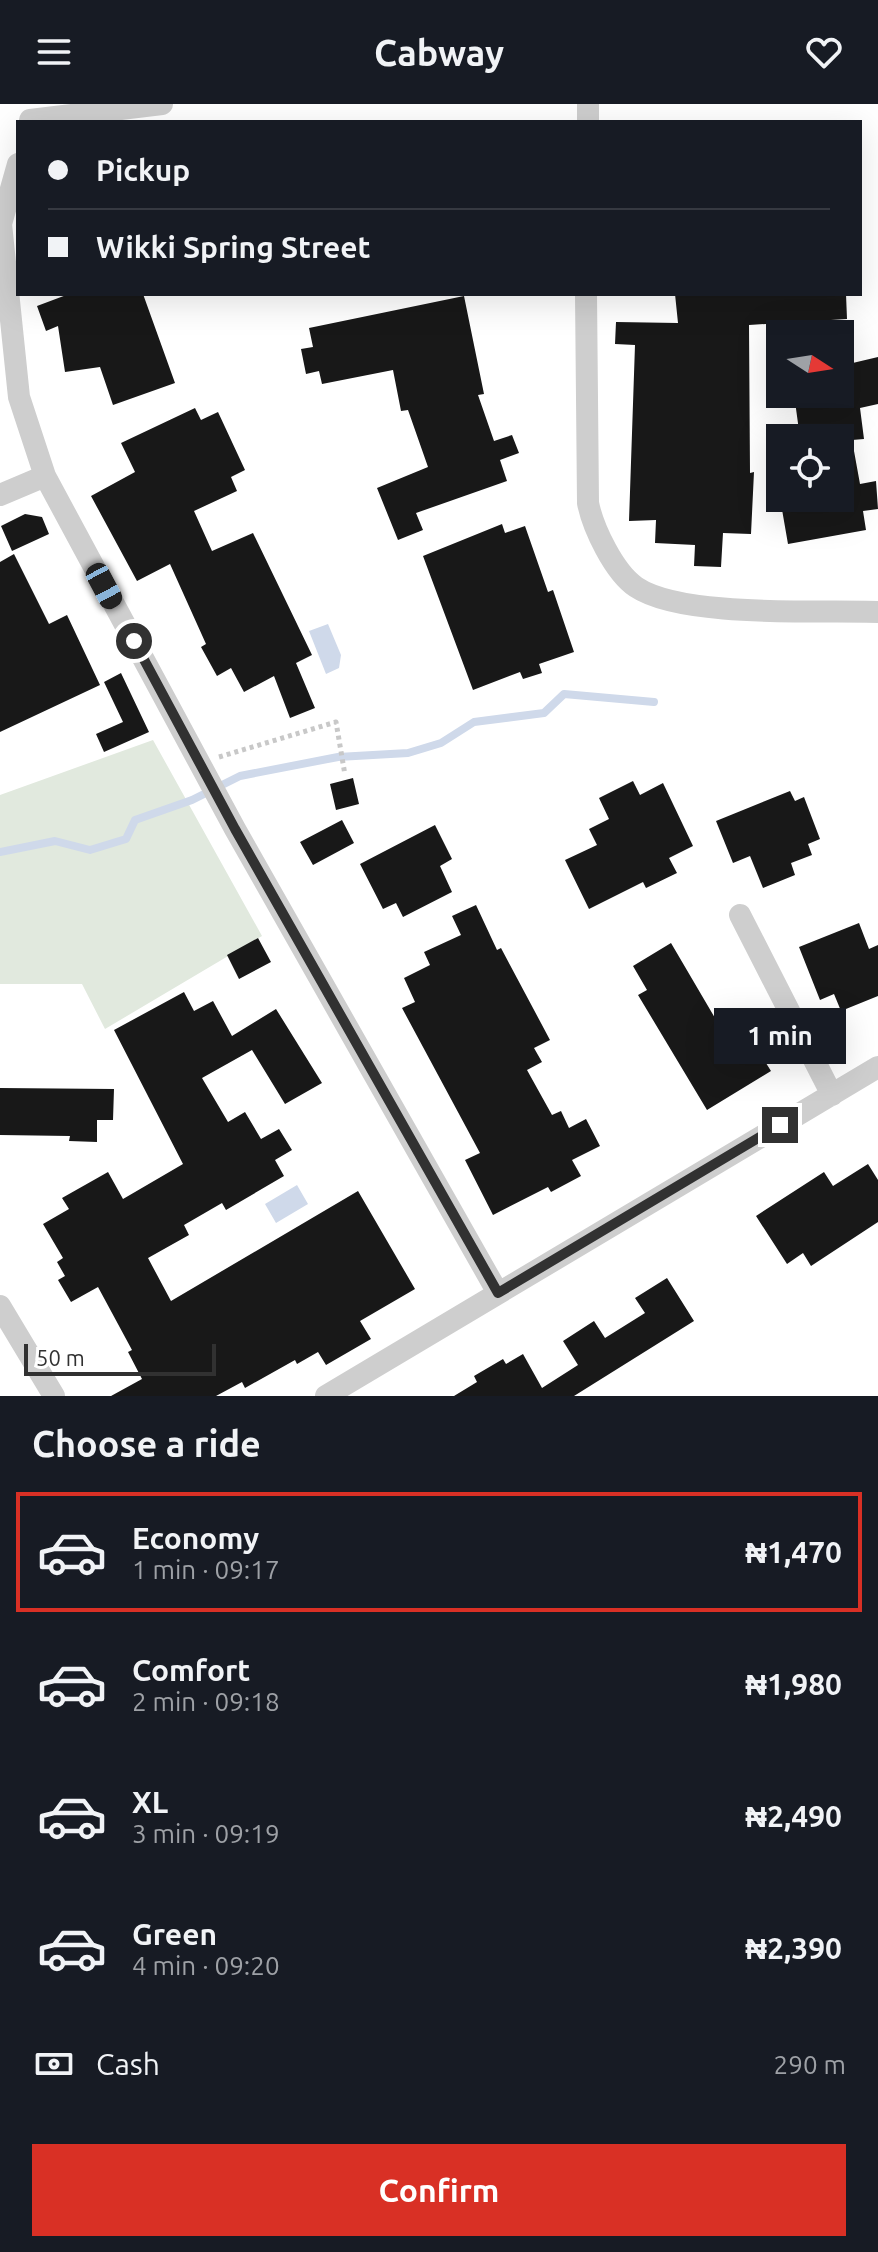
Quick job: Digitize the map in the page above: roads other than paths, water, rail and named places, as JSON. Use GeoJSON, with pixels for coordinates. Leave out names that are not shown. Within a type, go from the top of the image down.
{"type":"FeatureCollection","features":[{"type":"Feature","properties":{"kind":"street"},"geometry":{"type":"LineString","coordinates":[[32,115],[162,104]]}},
{"type":"Feature","properties":{"kind":"street"},"geometry":{"type":"LineString","coordinates":[[16,171],[1,224],[19,397],[45,476],[235,829],[498,1293]]}},
{"type":"Feature","properties":{"kind":"street"},"geometry":{"type":"LineString","coordinates":[[586,296],[588,503],[593,526],[634,586],[670,602],[878,612]]}},
{"type":"Feature","properties":{"kind":"street"},"geometry":{"type":"LineString","coordinates":[[0,495],[45,476]]}},
{"type":"Feature","properties":{"kind":"street"},"geometry":{"type":"LineString","coordinates":[[740,915],[832,1095]]}},
{"type":"Feature","properties":{"kind":"street"},"geometry":{"type":"LineString","coordinates":[[326,1396],[878,1067]]}},
{"type":"Feature","properties":{"kind":"street"},"geometry":{"type":"LineString","coordinates":[[0,1306],[54,1396]]}},
{"type":"Feature","properties":{"kind":"water"},"geometry":{"type":"Polygon","coordinates":[[[328,624],[341,655],[339,668],[326,674],[309,631],[328,624]]]}},
{"type":"Feature","properties":{"kind":"water"},"geometry":{"type":"Polygon","coordinates":[[[297,1185],[308,1204],[276,1223],[265,1204],[297,1185]]]}},
{"type":"Feature","properties":{"kind":"waterway"},"geometry":{"type":"LineString","coordinates":[[0,852],[55,841],[90,850],[126,839],[135,820],[192,800],[240,776],[338,757],[408,753],[441,743],[474,722],[544,713],[564,694],[654,702]]}}]}
